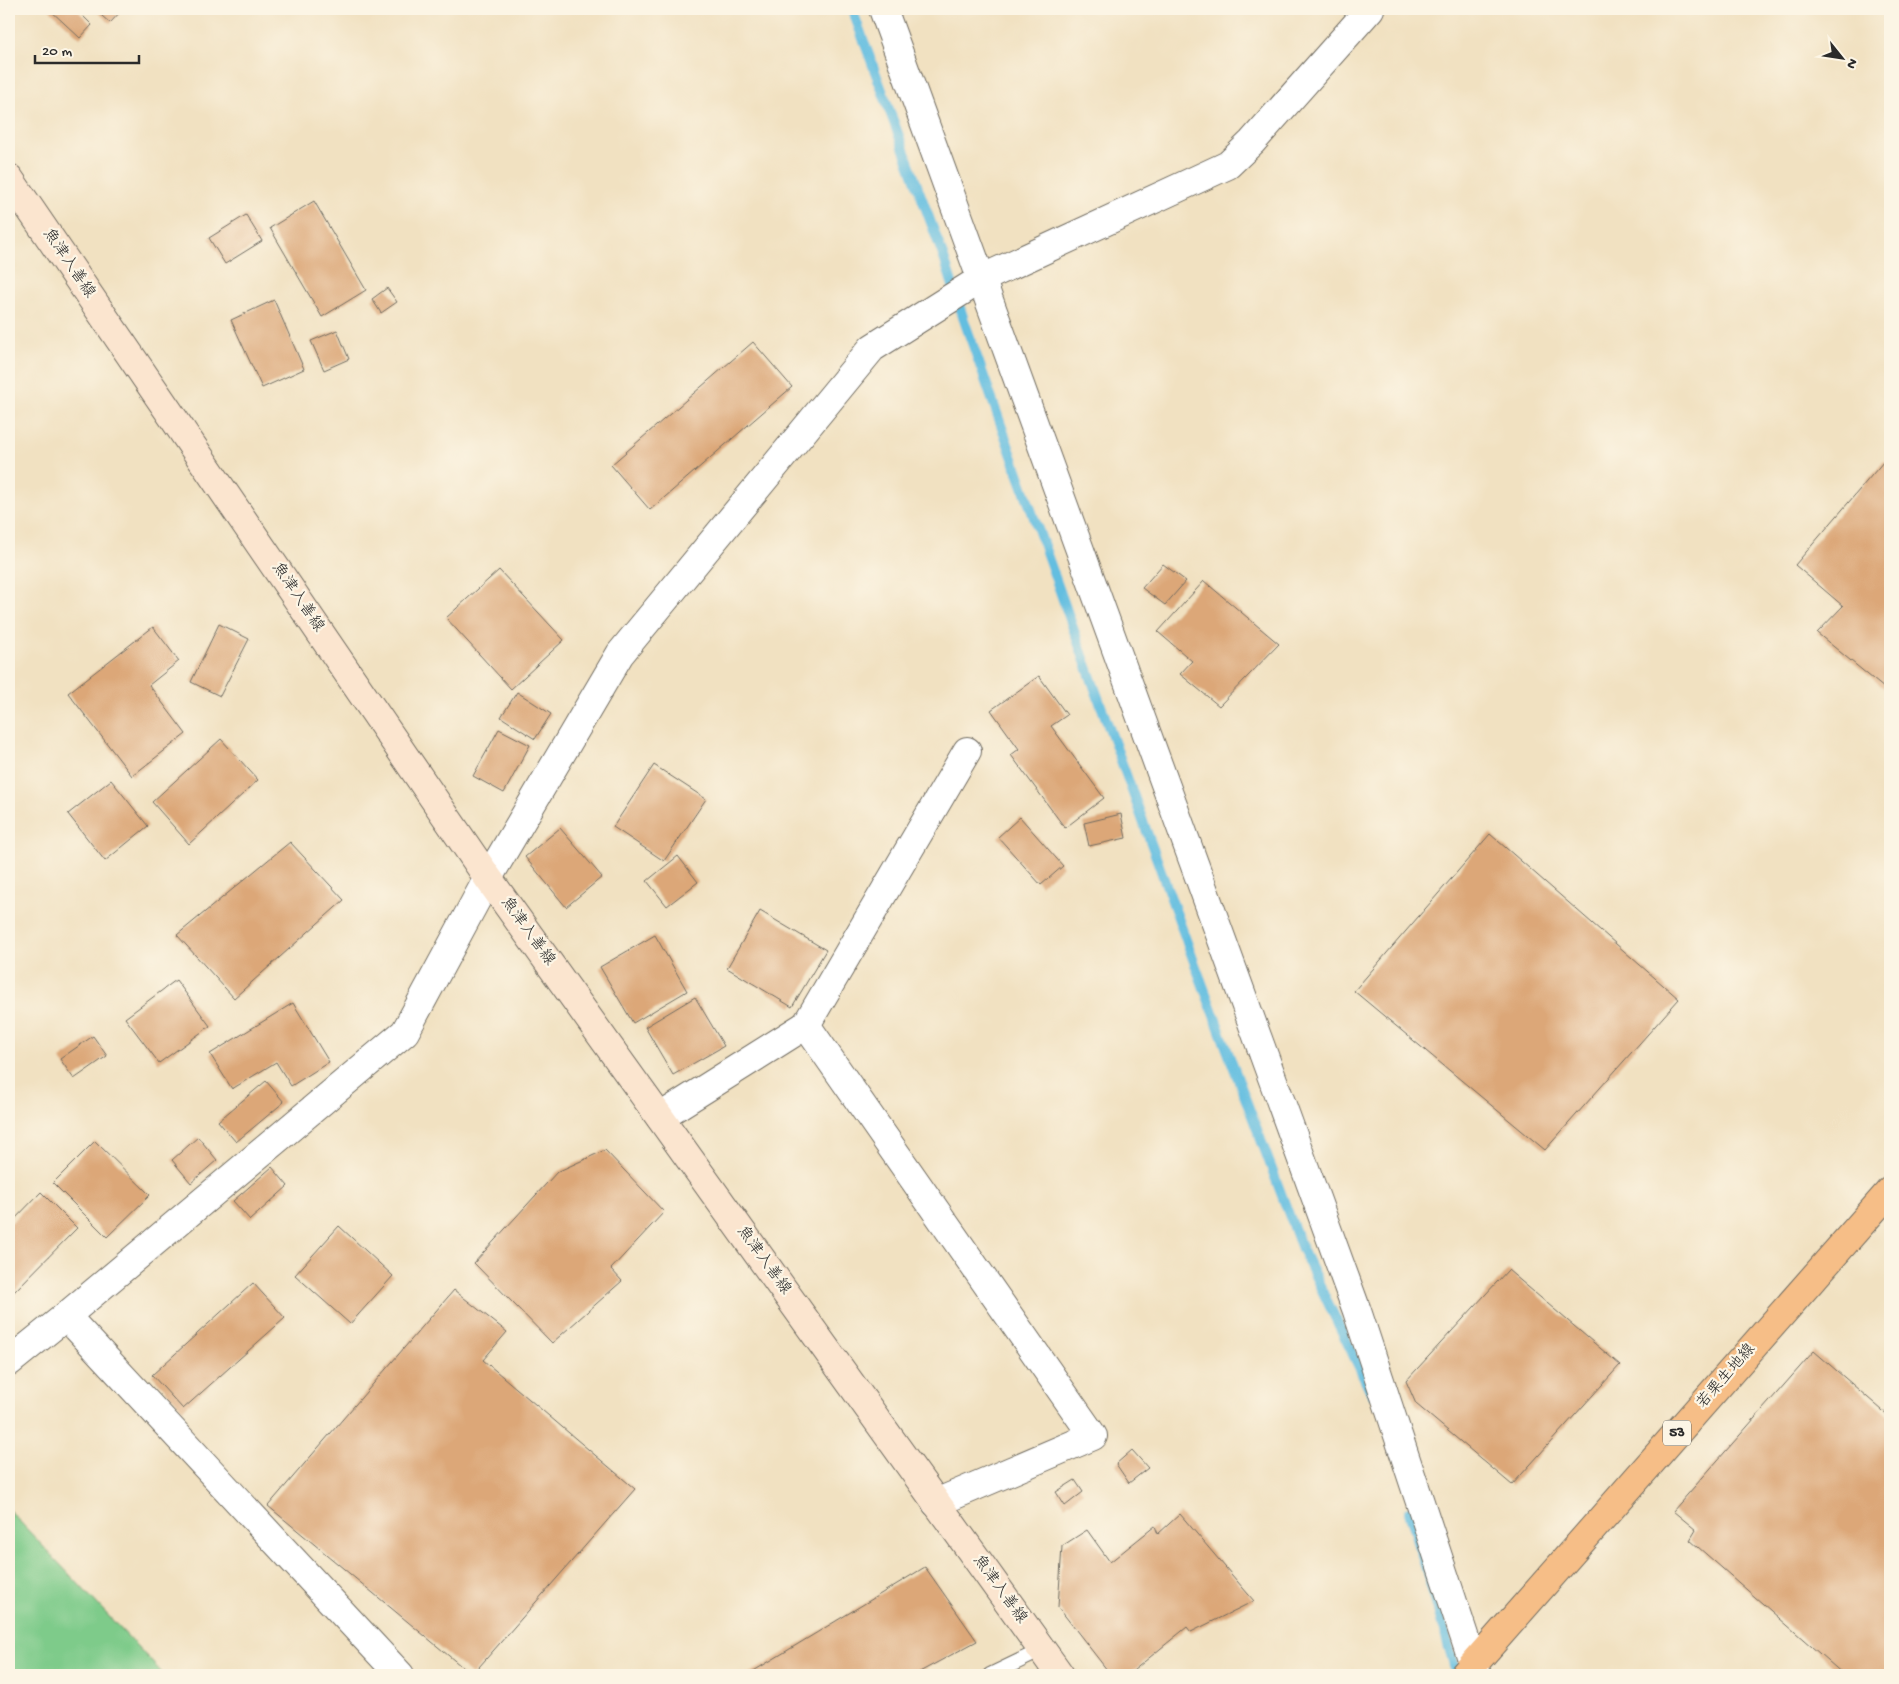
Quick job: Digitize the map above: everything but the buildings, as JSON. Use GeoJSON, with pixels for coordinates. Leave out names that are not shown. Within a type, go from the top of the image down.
{"type":"FeatureCollection","features":[{"type":"Feature","properties":{"kind":"main road","name":"魚津入善線"},"geometry":{"type":"LineString","coordinates":[[9,178],[488,878],[1060,1675]]}},
{"type":"Feature","properties":{"kind":"main road","name":"若栗生地線"},"geometry":{"type":"LineString","coordinates":[[1472,1671],[1890,1191]]}},
{"type":"Feature","properties":{"kind":"street"},"geometry":{"type":"LineString","coordinates":[[883,9],[1357,1311],[1472,1671]]}},
{"type":"Feature","properties":{"kind":"street"},"geometry":{"type":"LineString","coordinates":[[9,1362],[405,1032],[488,878],[620,654],[872,348],[981,279],[1228,165],[1252,142],[1370,9]]}},
{"type":"Feature","properties":{"kind":"street"},"geometry":{"type":"LineString","coordinates":[[660,1117],[806,1026],[967,751]]}},
{"type":"Feature","properties":{"kind":"street"},"geometry":{"type":"LineString","coordinates":[[806,1026],[1093,1436],[936,1503]]}},
{"type":"Feature","properties":{"kind":"street"},"geometry":{"type":"LineString","coordinates":[[66,1316],[400,1675]]}},
{"type":"Feature","properties":{"kind":"lane"},"geometry":{"type":"LineString","coordinates":[[990,1675],[1042,1650]]}},
{"type":"Feature","properties":{"kind":"green space"},"geometry":{"type":"Polygon","coordinates":[[[9,1510],[164,1675],[9,1675],[9,1510]]]}},
{"type":"Feature","properties":{"kind":"waterway"},"geometry":{"type":"LineString","coordinates":[[852,9],[944,258],[965,323],[1078,642],[1193,959],[1302,1249],[1372,1394]]}},
{"type":"Feature","properties":{"kind":"waterway"},"geometry":{"type":"LineString","coordinates":[[1409,1511],[1457,1675]]}}]}
